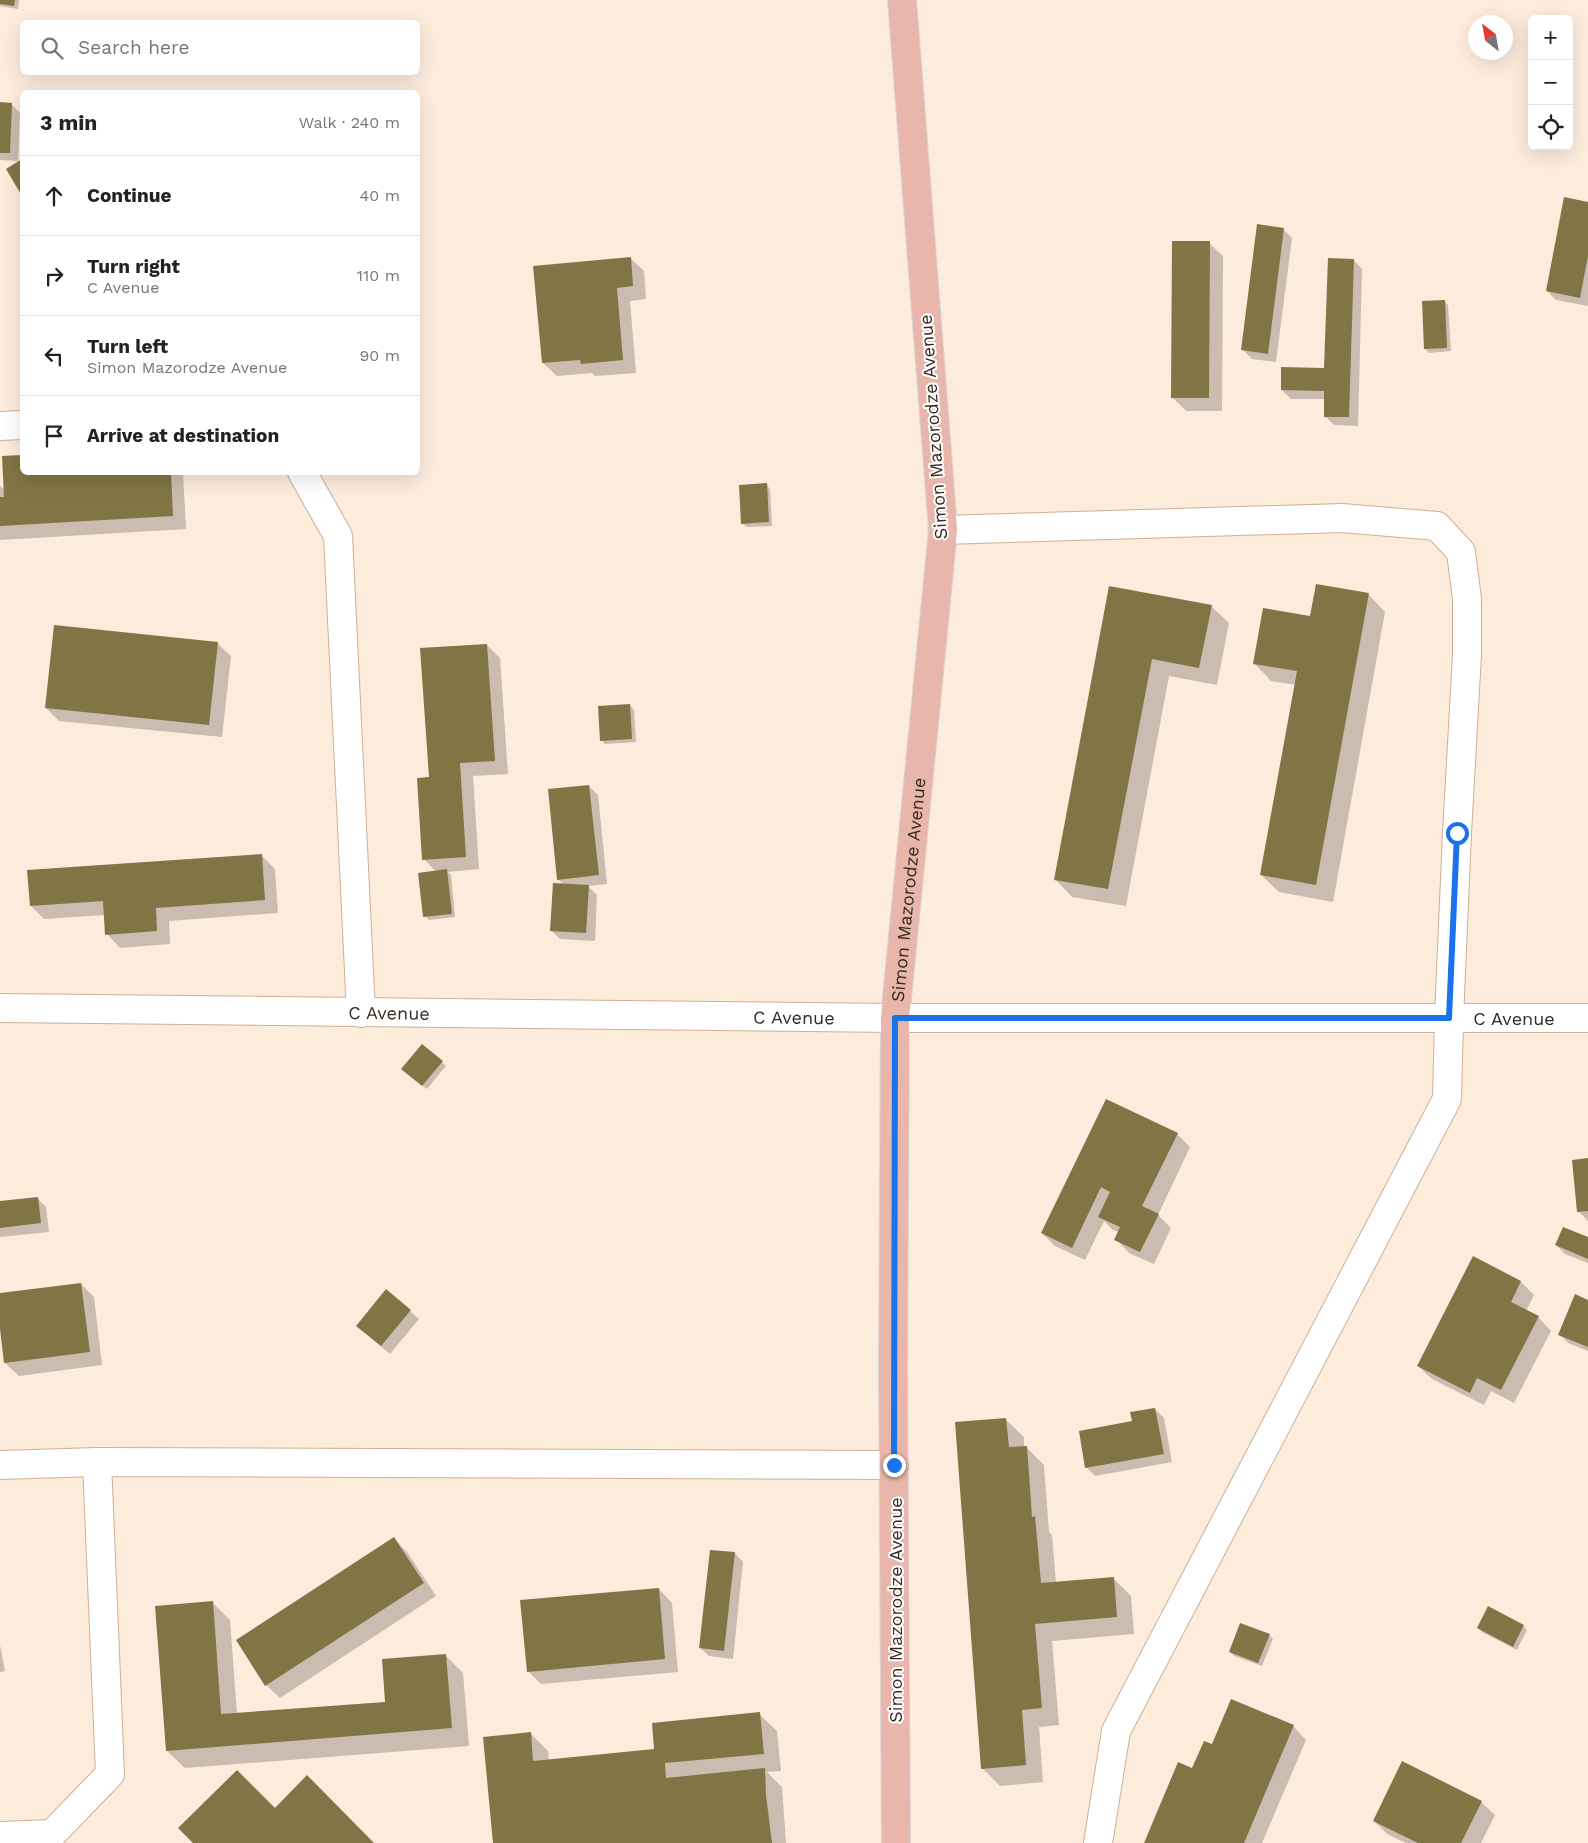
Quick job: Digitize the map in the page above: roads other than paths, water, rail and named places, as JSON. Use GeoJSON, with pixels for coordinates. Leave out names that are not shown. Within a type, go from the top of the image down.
{"type":"FeatureCollection","features":[{"type":"Feature","properties":{"kind":"main road","name":"Simon Mazorodze Avenue"},"geometry":{"type":"LineString","coordinates":[[896,1843],[894,1465],[895,1018],[943,530],[902,0]]}},
{"type":"Feature","properties":{"kind":"street"},"geometry":{"type":"LineString","coordinates":[[0,426],[20,425]]}},
{"type":"Feature","properties":{"kind":"street"},"geometry":{"type":"LineString","coordinates":[[304,475],[338,536],[361,1013]]}},
{"type":"Feature","properties":{"kind":"street"},"geometry":{"type":"LineString","coordinates":[[943,530],[1342,518],[1437,526],[1461,552],[1467,599],[1467,655],[1456,843],[1447,1099],[1116,1731],[1098,1843]]}},
{"type":"Feature","properties":{"kind":"street","name":"C Avenue"},"geometry":{"type":"LineString","coordinates":[[0,1008],[895,1018],[1588,1018]]}},
{"type":"Feature","properties":{"kind":"street"},"geometry":{"type":"LineString","coordinates":[[0,1465],[97,1462],[894,1465]]}},
{"type":"Feature","properties":{"kind":"street"},"geometry":{"type":"LineString","coordinates":[[0,1836],[52,1834],[110,1774],[97,1462]]}}]}
